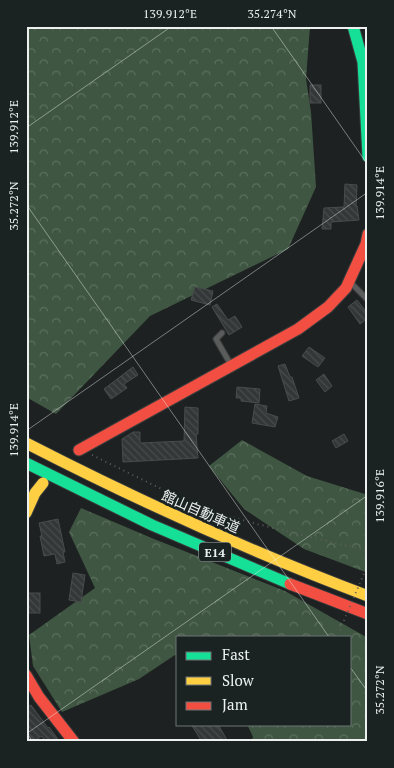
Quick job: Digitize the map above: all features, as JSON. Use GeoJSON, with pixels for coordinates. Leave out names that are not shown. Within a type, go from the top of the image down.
{"type":"FeatureCollection","features":[{"type":"Feature","properties":{"kind":"main road"},"geometry":{"type":"LineString","coordinates":[[353,26],[363,62],[368,157]]}},
{"type":"Feature","properties":{"kind":"main road"},"geometry":{"type":"LineString","coordinates":[[81,449],[316,317],[346,288],[366,244],[368,234]]}},
{"type":"Feature","properties":{"kind":"main road","name":"館山自動車道"},"geometry":{"type":"LineString","coordinates":[[26,443],[200,528],[313,576],[368,596]]}},
{"type":"Feature","properties":{"kind":"main road","name":"E14"},"geometry":{"type":"LineString","coordinates":[[26,463],[187,540],[301,589],[368,614]]}},
{"type":"Feature","properties":{"kind":"main road"},"geometry":{"type":"LineString","coordinates":[[26,513],[32,498],[43,482]]}},
{"type":"Feature","properties":{"kind":"main road"},"geometry":{"type":"LineString","coordinates":[[26,674],[40,697],[74,742]]}},
{"type":"Feature","properties":{"kind":"lane"},"geometry":{"type":"LineString","coordinates":[[349,281],[368,300]]}},
{"type":"Feature","properties":{"kind":"lane"},"geometry":{"type":"LineString","coordinates":[[222,332],[216,339],[232,365]]}},
{"type":"Feature","properties":{"kind":"path"},"geometry":{"type":"LineString","coordinates":[[81,449],[186,501],[218,513],[368,551]]}},
{"type":"Feature","properties":{"kind":"path"},"geometry":{"type":"LineString","coordinates":[[340,630],[368,564]]}},
{"type":"Feature","properties":{"kind":"green space"},"geometry":{"type":"Polygon","coordinates":[[[26,26],[310,26],[306,79],[311,112],[316,187],[288,249],[150,316],[56,414],[26,397],[26,26]]]}},
{"type":"Feature","properties":{"kind":"green space"},"geometry":{"type":"Polygon","coordinates":[[[242,440],[307,476],[368,495],[368,573],[304,549],[244,509],[209,466],[242,440]]]}},
{"type":"Feature","properties":{"kind":"green space"},"geometry":{"type":"Polygon","coordinates":[[[81,508],[285,591],[368,638],[368,742],[251,742],[253,737],[248,726],[352,726],[352,636],[176,636],[176,655],[139,679],[62,712],[33,666],[29,635],[95,588],[69,532],[81,508]]]}},
{"type":"Feature","properties":{"kind":"building"},"geometry":{"type":"Polygon","coordinates":[[[310,85],[321,85],[321,103],[310,103],[310,85]]]}},
{"type":"Feature","properties":{"kind":"building"},"geometry":{"type":"Polygon","coordinates":[[[345,184],[357,185],[356,206],[359,220],[331,222],[331,229],[322,229],[324,208],[344,207],[345,184]]]}},
{"type":"Feature","properties":{"kind":"building"},"geometry":{"type":"Polygon","coordinates":[[[195,287],[213,291],[210,305],[191,300],[195,287]]]}},
{"type":"Feature","properties":{"kind":"building"},"geometry":{"type":"Polygon","coordinates":[[[357,300],[368,314],[368,318],[360,324],[348,307],[357,300]]]}},
{"type":"Feature","properties":{"kind":"building"},"geometry":{"type":"Polygon","coordinates":[[[217,304],[228,320],[235,316],[242,327],[229,335],[212,307],[217,304]]]}},
{"type":"Feature","properties":{"kind":"building"},"geometry":{"type":"Polygon","coordinates":[[[309,347],[325,358],[318,367],[302,356],[309,347]]]}},
{"type":"Feature","properties":{"kind":"building"},"geometry":{"type":"Polygon","coordinates":[[[285,364],[290,377],[292,377],[299,398],[289,401],[278,366],[285,364]]]}},
{"type":"Feature","properties":{"kind":"building"},"geometry":{"type":"Polygon","coordinates":[[[133,367],[138,375],[124,384],[127,388],[111,399],[104,389],[133,367]]]}},
{"type":"Feature","properties":{"kind":"building"},"geometry":{"type":"Polygon","coordinates":[[[324,374],[332,386],[325,392],[316,380],[324,374]]]}},
{"type":"Feature","properties":{"kind":"building"},"geometry":{"type":"Polygon","coordinates":[[[237,387],[260,389],[259,403],[241,401],[241,398],[236,398],[237,387]]]}},
{"type":"Feature","properties":{"kind":"building"},"geometry":{"type":"Polygon","coordinates":[[[255,404],[267,406],[266,413],[278,417],[275,427],[252,423],[255,404]]]}},
{"type":"Feature","properties":{"kind":"building"},"geometry":{"type":"Polygon","coordinates":[[[185,407],[198,408],[198,434],[196,434],[198,458],[123,462],[122,439],[133,432],[140,432],[140,443],[184,441],[185,407]]]}},
{"type":"Feature","properties":{"kind":"building"},"geometry":{"type":"Polygon","coordinates":[[[344,434],[348,441],[336,448],[332,441],[344,434]]]}},
{"type":"Feature","properties":{"kind":"building"},"geometry":{"type":"Polygon","coordinates":[[[58,519],[65,552],[63,552],[65,562],[57,564],[55,554],[44,556],[39,523],[58,519]]]}},
{"type":"Feature","properties":{"kind":"building"},"geometry":{"type":"Polygon","coordinates":[[[73,573],[85,575],[81,602],[69,600],[73,573]]]}},
{"type":"Feature","properties":{"kind":"building"},"geometry":{"type":"Polygon","coordinates":[[[26,593],[40,593],[40,613],[26,613],[26,593]]]}},
{"type":"Feature","properties":{"kind":"building"},"geometry":{"type":"Polygon","coordinates":[[[31,705],[60,742],[45,742],[42,736],[32,742],[26,742],[26,708],[31,705]]]}},
{"type":"Feature","properties":{"kind":"building"},"geometry":{"type":"Polygon","coordinates":[[[192,726],[219,726],[228,742],[202,742],[192,726]]]}},
{"type":"Feature","properties":{"kind":"traffic: fast"},"geometry":{"type":"LineString","coordinates":[[353,26],[363,62],[368,157]]}},
{"type":"Feature","properties":{"kind":"traffic: fast"},"geometry":{"type":"LineString","coordinates":[[26,463],[152,525],[290,584]]}},
{"type":"Feature","properties":{"kind":"traffic: slow"},"geometry":{"type":"LineString","coordinates":[[26,443],[110,485],[195,524],[281,562],[368,596]]}},
{"type":"Feature","properties":{"kind":"traffic: slow"},"geometry":{"type":"LineString","coordinates":[[26,513],[35,493],[43,483]]}},
{"type":"Feature","properties":{"kind":"traffic: jam"},"geometry":{"type":"LineString","coordinates":[[79,450],[298,329],[328,307],[346,288],[366,244],[368,234]]}},
{"type":"Feature","properties":{"kind":"traffic: jam"},"geometry":{"type":"LineString","coordinates":[[290,584],[368,614]]}},
{"type":"Feature","properties":{"kind":"traffic: jam"},"geometry":{"type":"LineString","coordinates":[[26,675],[39,697],[74,742]]}}]}
